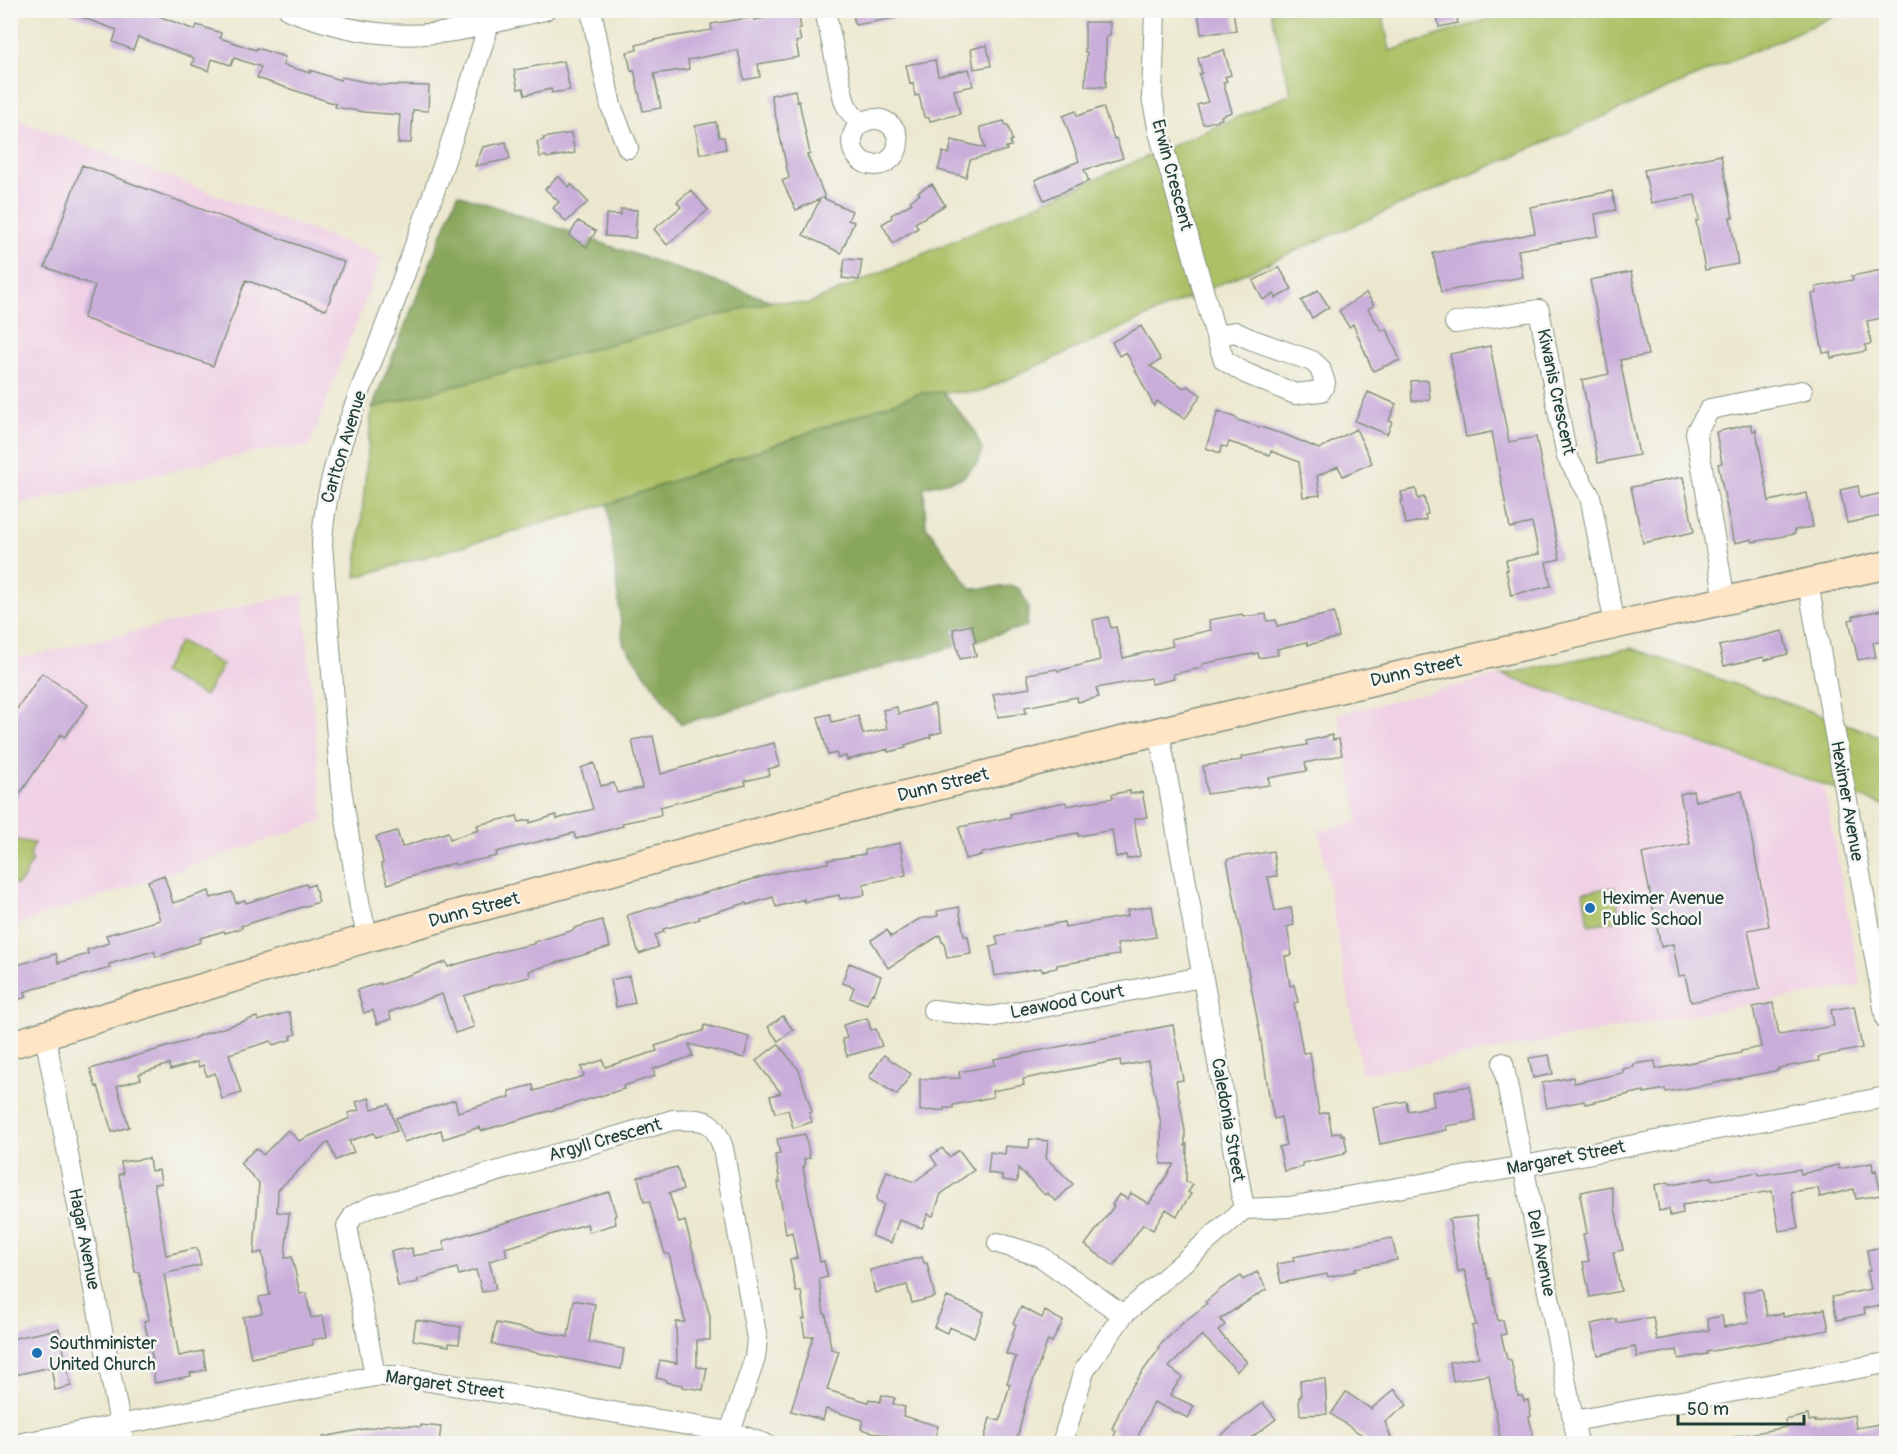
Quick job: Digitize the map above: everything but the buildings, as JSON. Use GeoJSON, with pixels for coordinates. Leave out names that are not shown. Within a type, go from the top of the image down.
{"type":"FeatureCollection","features":[{"type":"Feature","properties":{"kind":"street"},"geometry":{"type":"LineString","coordinates":[[289,10],[352,30],[383,35],[415,35],[459,30],[491,17],[545,10]]}},
{"type":"Feature","properties":{"kind":"street"},"geometry":{"type":"LineString","coordinates":[[591,10],[611,106],[628,148]]}},
{"type":"Feature","properties":{"kind":"street"},"geometry":{"type":"LineString","coordinates":[[825,10],[844,100],[848,110],[860,124]]}},
{"type":"Feature","properties":{"kind":"street","name":"Erwin Crescent"},"geometry":{"type":"LineString","coordinates":[[1155,10],[1152,97],[1159,132],[1216,336],[1224,360],[1245,373],[1295,394],[1321,391],[1325,382],[1320,368],[1312,361],[1235,332],[1216,336]]}},
{"type":"Feature","properties":{"kind":"street","name":"Carlton Avenue"},"geometry":{"type":"LineString","coordinates":[[368,938],[360,907],[341,788],[322,545],[323,518],[328,489],[342,443],[433,198],[491,17]]}},
{"type":"Feature","properties":{"kind":"street","name":"Kiwanis Crescent"},"geometry":{"type":"LineString","coordinates":[[1455,324],[1539,310],[1567,457],[1590,496],[1615,625]]}},
{"type":"Feature","properties":{"kind":"street"},"geometry":{"type":"LineString","coordinates":[[1725,600],[1696,432],[1710,409],[1802,391]]}},
{"type":"Feature","properties":{"kind":"street","name":"Dunn Street"},"geometry":{"type":"LineString","coordinates":[[10,1045],[368,938],[779,826],[1159,731],[1615,625],[1887,565]]}},
{"type":"Feature","properties":{"kind":"street","name":"Heximer Avenue"},"geometry":{"type":"LineString","coordinates":[[1808,583],[1887,1019]]}},
{"type":"Feature","properties":{"kind":"street","name":"Caledonia Street"},"geometry":{"type":"LineString","coordinates":[[1159,731],[1244,1209]]}},
{"type":"Feature","properties":{"kind":"street","name":"Leawood Court"},"geometry":{"type":"LineString","coordinates":[[933,1010],[990,1017],[1202,977]]}},
{"type":"Feature","properties":{"kind":"street","name":"Hagar Avenue"},"geometry":{"type":"LineString","coordinates":[[45,1035],[124,1443]]}},
{"type":"Feature","properties":{"kind":"street","name":"Dell Avenue"},"geometry":{"type":"LineString","coordinates":[[1503,1063],[1578,1443]]}},
{"type":"Feature","properties":{"kind":"street","name":"Margaret Street"},"geometry":{"type":"LineString","coordinates":[[1244,1209],[1289,1207],[1524,1166],[1887,1097]]}},
{"type":"Feature","properties":{"kind":"street","name":"Argyll Crescent"},"geometry":{"type":"LineString","coordinates":[[375,1376],[347,1226],[354,1215],[372,1206],[673,1120],[702,1119],[718,1131],[723,1148],[757,1339],[754,1358],[730,1432]]}},
{"type":"Feature","properties":{"kind":"street"},"geometry":{"type":"LineString","coordinates":[[1062,1443],[1084,1371],[1123,1315],[1244,1209]]}},
{"type":"Feature","properties":{"kind":"street"},"geometry":{"type":"LineString","coordinates":[[998,1243],[1040,1256],[1123,1315]]}},
{"type":"Feature","properties":{"kind":"street"},"geometry":{"type":"LineString","coordinates":[[1574,1421],[1887,1363]]}},
{"type":"Feature","properties":{"kind":"street","name":"Margaret Street"},"geometry":{"type":"LineString","coordinates":[[18,1443],[375,1376],[399,1376],[730,1432],[765,1443]]}},
{"type":"Feature","properties":{"kind":"shaded area"},"geometry":{"type":"Polygon","coordinates":[[[10,117],[382,257],[309,446],[260,451],[11,506],[10,117]]]}},
{"type":"Feature","properties":{"kind":"shaded area"},"geometry":{"type":"Polygon","coordinates":[[[303,593],[323,821],[11,927],[10,660],[303,593]]]}},
{"type":"Feature","properties":{"kind":"shaded area","name":"Heximer Avenue Public School"},"geometry":{"type":"Polygon","coordinates":[[[1502,675],[1824,787],[1861,985],[1362,1074],[1319,831],[1359,821],[1338,714],[1502,675]]]}},
{"type":"Feature","properties":{"kind":"green space"},"geometry":{"type":"Polygon","coordinates":[[[1271,11],[1382,11],[1390,51],[1513,11],[1846,11],[1206,290],[979,392],[921,393],[608,504],[356,577],[372,408],[772,301],[808,304],[1291,94],[1271,11]]]}},
{"type":"Feature","properties":{"kind":"green space"},"geometry":{"type":"Polygon","coordinates":[[[458,194],[772,301],[372,408],[458,194]]]}},
{"type":"Feature","properties":{"kind":"green space"},"geometry":{"type":"Polygon","coordinates":[[[943,392],[974,430],[982,450],[978,462],[962,478],[924,487],[926,526],[971,589],[1013,586],[1020,589],[1028,607],[1027,626],[681,724],[623,643],[608,504],[921,393],[943,392]]]}},
{"type":"Feature","properties":{"kind":"green space"},"geometry":{"type":"Polygon","coordinates":[[[180,641],[223,665],[205,696],[162,673],[180,641]]]}},
{"type":"Feature","properties":{"kind":"green space"},"geometry":{"type":"Polygon","coordinates":[[[1631,648],[1886,738],[1886,806],[1502,675],[1631,648]]]}},
{"type":"Feature","properties":{"kind":"green space"},"geometry":{"type":"Polygon","coordinates":[[[11,839],[34,843],[30,856],[32,861],[22,881],[17,885],[11,884],[11,839]]]}},
{"type":"Feature","properties":{"kind":"green space"},"geometry":{"type":"Polygon","coordinates":[[[1615,887],[1620,920],[1589,925],[1583,892],[1615,887]]]}},
{"type":"Feature","properties":{"kind":"place","name":"Heximer Avenue Public School"},"geometry":{"type":"Point","coordinates":[1590,908]}},
{"type":"Feature","properties":{"kind":"place","name":"Southminister United Church"},"geometry":{"type":"Point","coordinates":[37,1353]}}]}
